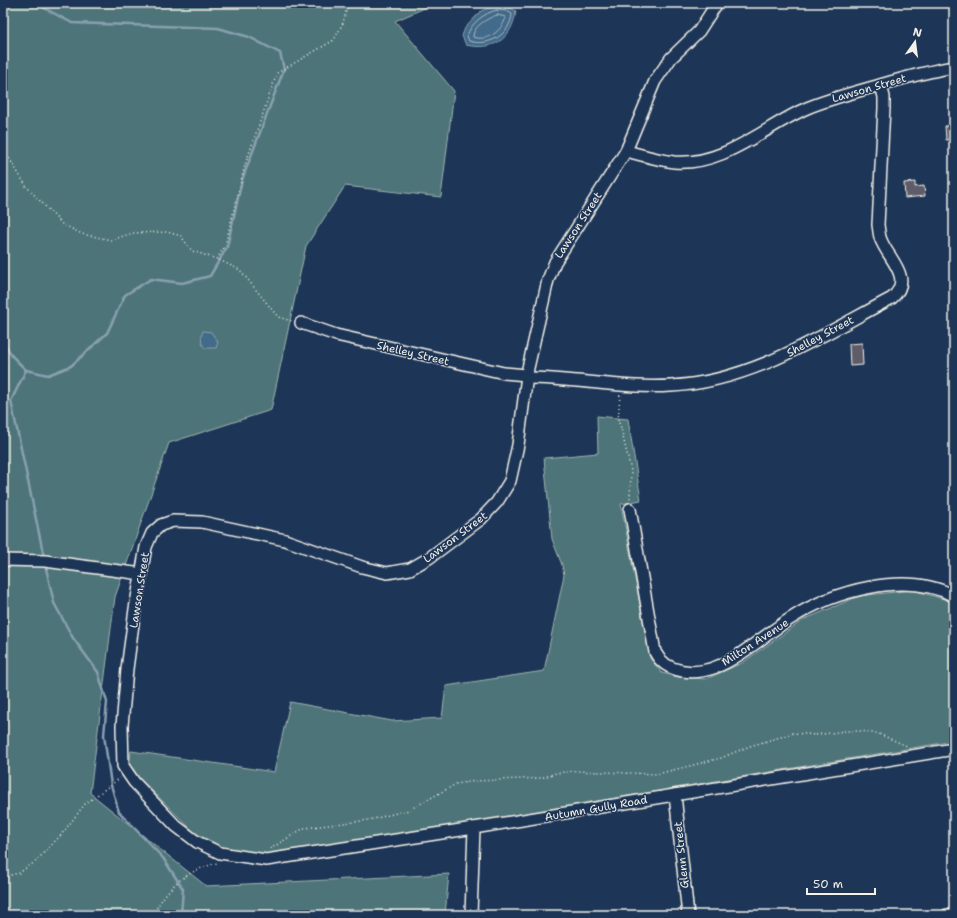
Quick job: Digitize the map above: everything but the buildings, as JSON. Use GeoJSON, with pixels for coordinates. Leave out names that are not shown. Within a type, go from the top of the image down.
{"type":"FeatureCollection","features":[{"type":"Feature","properties":{"kind":"street"},"geometry":{"type":"LineString","coordinates":[[626,151],[655,81],[671,58],[699,31],[717,3]]}},
{"type":"Feature","properties":{"kind":"street","name":"Lawson Street"},"geometry":{"type":"LineString","coordinates":[[238,856],[220,853],[197,842],[160,810],[123,766],[122,726],[126,676],[146,548],[152,533],[161,525],[182,520],[241,530],[278,538],[376,572],[387,573],[410,569],[429,558],[481,519],[498,502],[504,492],[514,469],[526,377],[543,301],[555,262],[626,151],[675,162],[704,160],[733,149],[806,108],[838,96],[929,72],[954,67]]}},
{"type":"Feature","properties":{"kind":"street","name":"Shelley Street"},"geometry":{"type":"LineString","coordinates":[[301,323],[336,335],[504,373],[526,377],[620,385],[673,386],[728,377],[777,359],[892,298],[898,293],[901,286],[900,273],[881,240],[878,225],[884,108],[884,97],[881,85]]}},
{"type":"Feature","properties":{"kind":"street","name":"Milton Avenue"},"geometry":{"type":"LineString","coordinates":[[630,509],[655,652],[664,665],[676,670],[702,671],[718,666],[801,612],[827,600],[855,591],[890,585],[914,584],[938,589],[954,596]]}},
{"type":"Feature","properties":{"kind":"street"},"geometry":{"type":"LineString","coordinates":[[3,560],[45,561],[142,574]]}},
{"type":"Feature","properties":{"kind":"street","name":"Autumn Gully Road"},"geometry":{"type":"LineString","coordinates":[[238,856],[266,860],[474,828],[954,749]]}},
{"type":"Feature","properties":{"kind":"street","name":"Glenn Street"},"geometry":{"type":"LineString","coordinates":[[675,795],[688,915]]}},
{"type":"Feature","properties":{"kind":"street"},"geometry":{"type":"LineString","coordinates":[[472,915],[474,828]]}},
{"type":"Feature","properties":{"kind":"street"},"geometry":{"type":"LineString","coordinates":[[947,915],[952,915]]}},
{"type":"Feature","properties":{"kind":"path"},"geometry":{"type":"LineString","coordinates":[[217,259],[225,246],[245,165],[277,73],[334,40],[343,23],[348,3]]}},
{"type":"Feature","properties":{"kind":"path"},"geometry":{"type":"LineString","coordinates":[[3,148],[26,186],[62,224],[82,234],[111,240],[133,233],[167,232],[181,236],[192,251],[217,259],[240,270],[278,317],[301,323]]}},
{"type":"Feature","properties":{"kind":"path"},"geometry":{"type":"LineString","coordinates":[[620,385],[618,420],[631,472],[630,509]]}},
{"type":"Feature","properties":{"kind":"path"},"geometry":{"type":"LineString","coordinates":[[269,850],[304,828],[370,820],[409,810],[456,784],[476,781],[540,778],[556,773],[575,771],[657,774],[720,758],[750,746],[794,734],[816,735],[846,731],[861,731],[879,734],[910,747],[921,754]]}},
{"type":"Feature","properties":{"kind":"path"},"geometry":{"type":"LineString","coordinates":[[3,877],[19,873],[35,862],[61,835],[85,804],[127,772]]}},
{"type":"Feature","properties":{"kind":"path"},"geometry":{"type":"LineString","coordinates":[[153,915],[160,900],[173,884],[199,868],[218,862]]}},
{"type":"Feature","properties":{"kind":"green space"},"geometry":{"type":"Polygon","coordinates":[[[3,3],[436,3],[395,21],[454,91],[441,197],[345,186],[306,246],[271,410],[169,443],[115,597],[90,793],[206,886],[449,874],[445,915],[3,915],[3,3]]]}},
{"type":"Feature","properties":{"kind":"green space"},"geometry":{"type":"Polygon","coordinates":[[[597,416],[628,419],[641,500],[621,504],[650,658],[662,673],[679,677],[706,679],[742,663],[803,620],[859,596],[913,590],[954,602],[954,741],[272,856],[226,849],[195,833],[129,768],[131,751],[274,772],[290,702],[392,721],[442,718],[446,686],[544,671],[564,575],[562,565],[552,539],[544,458],[598,453],[597,416]]]}},
{"type":"Feature","properties":{"kind":"water"},"geometry":{"type":"Polygon","coordinates":[[[496,5],[509,7],[516,11],[514,21],[506,36],[493,45],[466,45],[462,36],[465,28],[481,11],[496,5]]]}},
{"type":"Feature","properties":{"kind":"water"},"geometry":{"type":"Polygon","coordinates":[[[203,331],[211,332],[218,342],[216,348],[205,348],[203,346],[201,340],[203,331]]]}},
{"type":"Feature","properties":{"kind":"waterway"},"geometry":{"type":"LineString","coordinates":[[3,340],[12,356],[26,370],[48,375],[71,366],[107,333],[125,295],[151,279],[182,283],[210,276],[227,247],[242,180],[284,69],[280,53],[249,37],[218,28],[72,23],[44,8],[40,3]]}},
{"type":"Feature","properties":{"kind":"waterway"},"geometry":{"type":"LineString","coordinates":[[26,370],[11,401],[44,557]]}},
{"type":"Feature","properties":{"kind":"waterway"},"geometry":{"type":"LineString","coordinates":[[45,564],[54,603],[73,638],[98,672],[107,702],[104,735],[111,785],[119,812],[163,858],[183,889],[181,915]]}}]}
